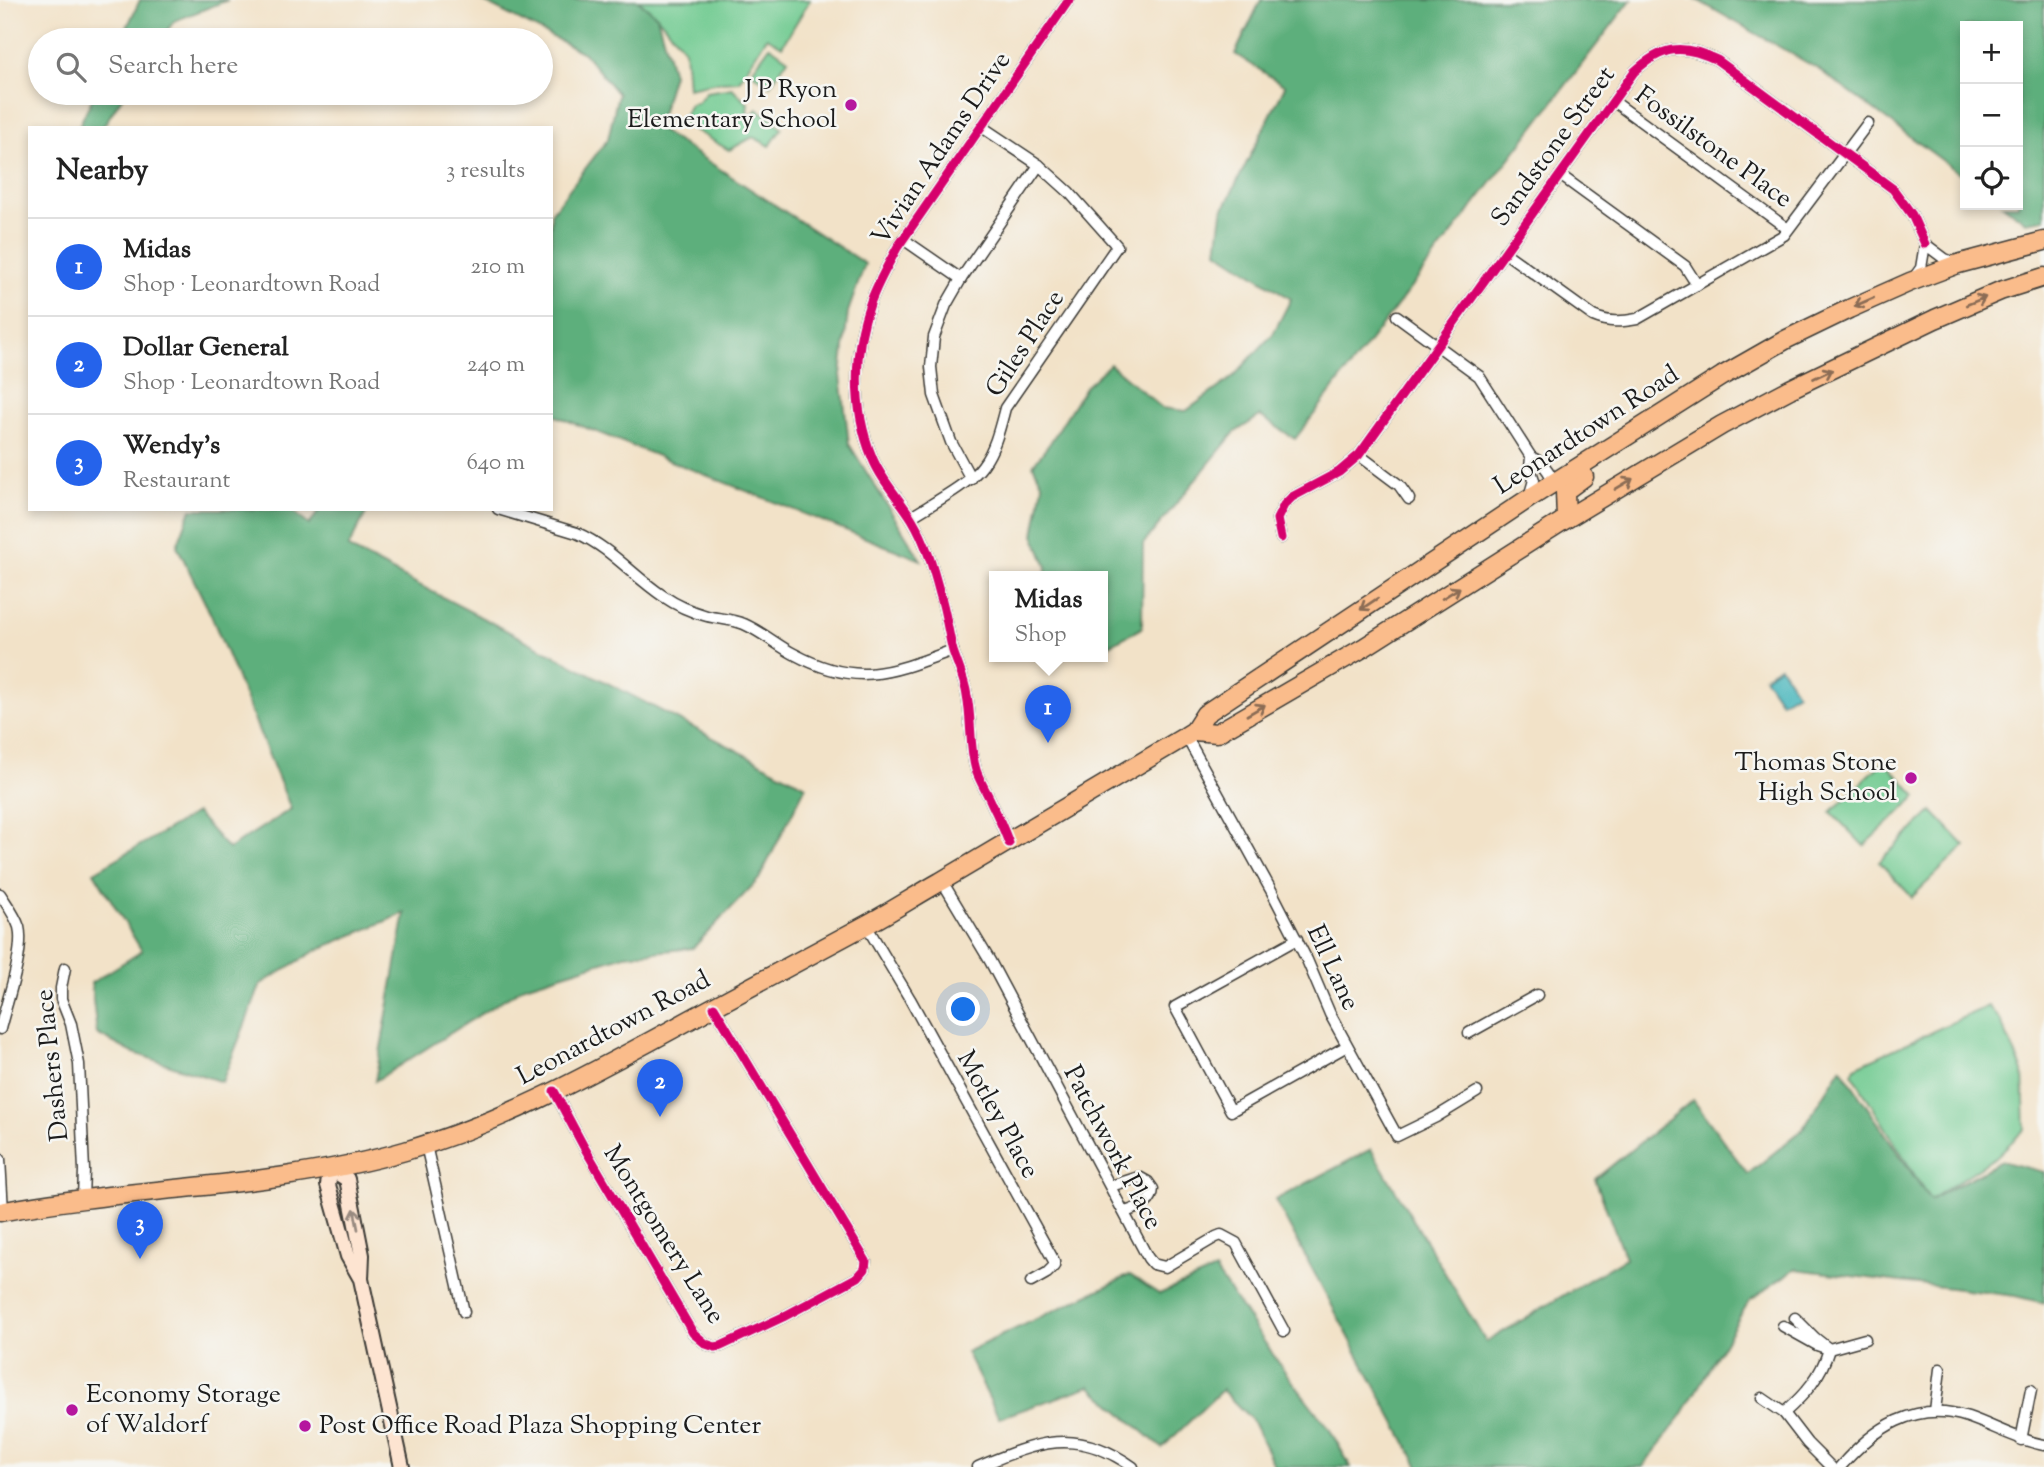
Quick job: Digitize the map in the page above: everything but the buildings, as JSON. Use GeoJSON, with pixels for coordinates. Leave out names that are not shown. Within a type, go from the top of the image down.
{"type":"FeatureCollection","features":[{"type":"Feature","properties":{"kind":"highway","name":"Leonardtown Road"},"geometry":{"type":"LineString","coordinates":[[2,1212],[83,1199],[331,1169],[469,1130],[597,1071],[866,925],[1190,734],[1205,714],[1528,499],[1721,376],[1787,339],[1910,282],[1958,264],[2044,241]]}},
{"type":"Feature","properties":{"kind":"highway","name":"Leonardtown Road"},"geometry":{"type":"LineString","coordinates":[[1190,734],[1217,733],[1363,648],[1566,519],[1722,425],[1939,317],[2000,291],[2044,277]]}},
{"type":"Feature","properties":{"kind":"highway"},"geometry":{"type":"LineString","coordinates":[[1566,519],[1566,489],[1644,436],[1656,418]]}},
{"type":"Feature","properties":{"kind":"highway"},"geometry":{"type":"LineString","coordinates":[[1502,561],[1521,539],[1547,522],[1555,513],[1554,484]]}},
{"type":"Feature","properties":{"kind":"street","name":"Vivian Adams Drive"},"geometry":{"type":"LineString","coordinates":[[1009,843],[977,771],[971,750],[971,720],[967,695],[929,556],[911,517],[872,458],[861,419],[857,374],[859,343],[870,301],[903,239],[1069,0]]}},
{"type":"Feature","properties":{"kind":"street","name":"Sandstone Street"},"geometry":{"type":"LineString","coordinates":[[1281,538],[1277,519],[1284,505],[1339,472],[1359,455],[1635,71],[1652,57],[1666,51],[1685,49],[1717,60],[1893,189],[1912,215],[1925,244]]}},
{"type":"Feature","properties":{"kind":"street","name":"Fossilstone Place"},"geometry":{"type":"LineString","coordinates":[[1613,101],[1788,229]]}},
{"type":"Feature","properties":{"kind":"street"},"geometry":{"type":"LineString","coordinates":[[1504,252],[1593,316],[1617,322],[1637,319],[1784,235],[1868,123]]}},
{"type":"Feature","properties":{"kind":"street"},"geometry":{"type":"LineString","coordinates":[[971,479],[951,442],[934,395],[931,367],[934,337],[946,305],[961,278],[1039,165],[982,127]]}},
{"type":"Feature","properties":{"kind":"street","name":"Giles Place"},"geometry":{"type":"LineString","coordinates":[[911,517],[971,479],[983,466],[999,433],[1005,408],[1117,246],[1069,192],[1039,165]]}},
{"type":"Feature","properties":{"kind":"street"},"geometry":{"type":"LineString","coordinates":[[1560,175],[1685,266],[1697,285]]}},
{"type":"Feature","properties":{"kind":"street"},"geometry":{"type":"LineString","coordinates":[[903,239],[961,278]]}},
{"type":"Feature","properties":{"kind":"street"},"geometry":{"type":"LineString","coordinates":[[1910,282],[1921,268],[1925,244],[1945,259],[1958,264]]}},
{"type":"Feature","properties":{"kind":"street"},"geometry":{"type":"LineString","coordinates":[[1397,316],[1479,376],[1531,457],[1540,461],[1549,471],[1554,484]]}},
{"type":"Feature","properties":{"kind":"street"},"geometry":{"type":"LineString","coordinates":[[1359,455],[1399,485],[1409,499]]}},
{"type":"Feature","properties":{"kind":"street"},"geometry":{"type":"LineString","coordinates":[[1528,499],[1534,480],[1530,468],[1531,457]]}},
{"type":"Feature","properties":{"kind":"street"},"geometry":{"type":"LineString","coordinates":[[505,511],[589,538],[665,598],[692,611],[747,625],[814,665],[833,671],[868,674],[886,671],[953,650]]}},
{"type":"Feature","properties":{"kind":"street","name":"Ell Lane"},"geometry":{"type":"LineString","coordinates":[[1190,734],[1297,939],[1330,1014],[1397,1136],[1436,1117],[1477,1092]]}},
{"type":"Feature","properties":{"kind":"street","name":"Patchwork Place"},"geometry":{"type":"LineString","coordinates":[[942,881],[990,961],[1148,1258],[1153,1264],[1165,1267],[1216,1237],[1222,1235],[1230,1238],[1244,1255],[1284,1331]]}},
{"type":"Feature","properties":{"kind":"street"},"geometry":{"type":"LineString","coordinates":[[0,894],[17,922],[20,937],[15,972],[0,1029]]}},
{"type":"Feature","properties":{"kind":"street","name":"Motley Place"},"geometry":{"type":"LineString","coordinates":[[866,925],[910,999],[1054,1261],[1054,1266],[1047,1273],[1031,1282]]}},
{"type":"Feature","properties":{"kind":"street"},"geometry":{"type":"LineString","coordinates":[[1297,939],[1175,1007],[1231,1111],[1347,1046]]}},
{"type":"Feature","properties":{"kind":"street","name":"Dashers Place"},"geometry":{"type":"LineString","coordinates":[[65,968],[61,999],[71,1024],[79,1064],[83,1199]]}},
{"type":"Feature","properties":{"kind":"street"},"geometry":{"type":"LineString","coordinates":[[1469,1033],[1537,995]]}},
{"type":"Feature","properties":{"kind":"street","name":"Montgomery Lane"},"geometry":{"type":"LineString","coordinates":[[554,1091],[693,1333],[706,1344],[715,1347],[735,1341],[783,1317],[858,1277],[865,1269],[866,1261],[715,1007]]}},
{"type":"Feature","properties":{"kind":"street"},"geometry":{"type":"LineString","coordinates":[[426,1144],[464,1312]]}},
{"type":"Feature","properties":{"kind":"street"},"geometry":{"type":"LineString","coordinates":[[0,1159],[2,1212]]}},
{"type":"Feature","properties":{"kind":"street"},"geometry":{"type":"LineString","coordinates":[[331,1169],[328,1185],[348,1256],[360,1279],[402,1467]]}},
{"type":"Feature","properties":{"kind":"street"},"geometry":{"type":"LineString","coordinates":[[1111,1186],[1139,1177],[1153,1189],[1151,1200],[1125,1212]]}},
{"type":"Feature","properties":{"kind":"street"},"geometry":{"type":"LineString","coordinates":[[1795,1318],[1829,1349]]}},
{"type":"Feature","properties":{"kind":"street"},"geometry":{"type":"LineString","coordinates":[[1783,1326],[1816,1345],[1829,1349],[1865,1339]]}},
{"type":"Feature","properties":{"kind":"street"},"geometry":{"type":"LineString","coordinates":[[1784,1413],[1811,1386],[1822,1369],[1829,1349]]}},
{"type":"Feature","properties":{"kind":"street"},"geometry":{"type":"LineString","coordinates":[[1935,1411],[1940,1369]]}},
{"type":"Feature","properties":{"kind":"street"},"geometry":{"type":"LineString","coordinates":[[2021,1440],[2031,1390]]}},
{"type":"Feature","properties":{"kind":"street"},"geometry":{"type":"LineString","coordinates":[[1762,1398],[1784,1413],[1807,1443],[1831,1467]]}},
{"type":"Feature","properties":{"kind":"street"},"geometry":{"type":"LineString","coordinates":[[1840,1467],[1860,1444],[1883,1428],[1900,1419],[1935,1411],[1964,1416],[2021,1440],[2044,1446]]}},
{"type":"Feature","properties":{"kind":"street"},"geometry":{"type":"LineString","coordinates":[[978,1467],[1028,1447],[1053,1441],[1080,1442],[1101,1448],[1117,1455],[1133,1467]]}},
{"type":"Feature","properties":{"kind":"green space"},"geometry":{"type":"Polygon","coordinates":[[[140,0],[228,0],[174,21],[169,28],[127,28],[140,0]]]}},
{"type":"Feature","properties":{"kind":"green space"},"geometry":{"type":"Polygon","coordinates":[[[480,0],[638,0],[657,16],[673,74],[657,128],[865,264],[848,312],[841,375],[849,444],[921,560],[553,415],[553,210],[608,139],[618,94],[584,53],[553,37],[553,28],[535,28],[480,0]]]}},
{"type":"Feature","properties":{"kind":"green space"},"geometry":{"type":"Polygon","coordinates":[[[638,0],[810,0],[782,46],[767,37],[739,81],[688,88],[685,50],[657,16],[638,0]]]}},
{"type":"Feature","properties":{"kind":"green space"},"geometry":{"type":"Polygon","coordinates":[[[1261,0],[1631,0],[1295,439],[1260,416],[1234,433],[1143,544],[1142,628],[1108,646],[1108,571],[1046,571],[1047,567],[1034,535],[1043,485],[1033,465],[1085,387],[1110,364],[1162,408],[1186,411],[1232,378],[1273,334],[1291,299],[1217,251],[1222,212],[1285,86],[1235,54],[1261,0]]]}},
{"type":"Feature","properties":{"kind":"green space"},"geometry":{"type":"Polygon","coordinates":[[[1697,0],[2044,0],[2044,219],[2026,222],[2010,210],[2023,210],[2023,21],[1960,21],[1960,173],[1818,69],[1697,0]]]}},
{"type":"Feature","properties":{"kind":"green space"},"geometry":{"type":"Polygon","coordinates":[[[770,46],[788,59],[770,85],[751,72],[770,46]]]}},
{"type":"Feature","properties":{"kind":"green space"},"geometry":{"type":"Polygon","coordinates":[[[732,88],[748,103],[747,113],[751,116],[757,109],[782,128],[770,146],[753,137],[729,150],[681,122],[690,104],[698,102],[706,92],[732,88]]]}},
{"type":"Feature","properties":{"kind":"green space"},"geometry":{"type":"Polygon","coordinates":[[[89,105],[117,105],[103,126],[79,126],[89,105]]]}},
{"type":"Feature","properties":{"kind":"green space"},"geometry":{"type":"Polygon","coordinates":[[[190,511],[293,511],[309,525],[319,511],[367,511],[348,548],[806,786],[759,879],[693,948],[625,955],[525,986],[375,1081],[405,913],[317,950],[261,984],[222,1082],[131,1052],[97,1034],[91,983],[142,951],[94,872],[196,813],[228,849],[291,809],[211,615],[177,546],[190,511]]]}},
{"type":"Feature","properties":{"kind":"green space"},"geometry":{"type":"Polygon","coordinates":[[[1884,761],[1917,796],[1864,846],[1831,812],[1884,761]]]}},
{"type":"Feature","properties":{"kind":"green space"},"geometry":{"type":"Polygon","coordinates":[[[1932,811],[1965,846],[1912,897],[1879,862],[1932,811]]]}},
{"type":"Feature","properties":{"kind":"green space"},"geometry":{"type":"Polygon","coordinates":[[[1988,1006],[2000,1020],[2023,1071],[2025,1129],[1997,1156],[1930,1200],[1852,1073],[1855,1067],[1988,1006]]]}},
{"type":"Feature","properties":{"kind":"green space"},"geometry":{"type":"Polygon","coordinates":[[[1841,1068],[1930,1200],[2001,1161],[2044,1172],[2044,1303],[2015,1296],[1795,1269],[1749,1301],[1682,1415],[1643,1467],[1419,1467],[1275,1200],[1371,1149],[1486,1342],[1625,1258],[1595,1179],[1693,1100],[1748,1174],[1802,1130],[1841,1068]]]}},
{"type":"Feature","properties":{"kind":"green space"},"geometry":{"type":"Polygon","coordinates":[[[1215,1270],[1283,1369],[1330,1430],[1351,1467],[1275,1467],[1252,1420],[1222,1390],[1162,1448],[1090,1386],[999,1418],[966,1352],[1130,1275],[1159,1294],[1215,1270]]]}},
{"type":"Feature","properties":{"kind":"water"},"geometry":{"type":"Polygon","coordinates":[[[1780,666],[1797,692],[1781,702],[1764,677],[1780,666]]]}},
{"type":"Feature","properties":{"kind":"cycle path"},"geometry":{"type":"LineString","coordinates":[[1009,843],[976,770],[966,690],[953,651],[929,555],[912,519],[876,465],[865,438],[858,399],[858,359],[871,301],[897,248],[1069,0]]}},
{"type":"Feature","properties":{"kind":"cycle path"},"geometry":{"type":"LineString","coordinates":[[1281,538],[1277,519],[1284,505],[1292,497],[1339,472],[1359,455],[1634,72],[1663,52],[1683,49],[1717,60],[1893,189],[1912,215],[1925,244]]}},
{"type":"Feature","properties":{"kind":"cycle path"},"geometry":{"type":"LineString","coordinates":[[554,1091],[693,1333],[706,1344],[721,1346],[783,1317],[858,1277],[865,1269],[866,1261],[714,1007]]}},
{"type":"Feature","properties":{"kind":"place","name":"J P Ryon Elementary School"},"geometry":{"type":"Point","coordinates":[851,105]}},
{"type":"Feature","properties":{"kind":"place","name":"Midas"},"geometry":{"type":"Point","coordinates":[1048,743]}},
{"type":"Feature","properties":{"kind":"place","name":"Thomas Stone High School"},"geometry":{"type":"Point","coordinates":[1911,778]}},
{"type":"Feature","properties":{"kind":"place","name":"Dollar General"},"geometry":{"type":"Point","coordinates":[660,1117]}},
{"type":"Feature","properties":{"kind":"place","name":"Wendy's"},"geometry":{"type":"Point","coordinates":[140,1259]}},
{"type":"Feature","properties":{"kind":"place","name":"Economy Storage of Waldorf"},"geometry":{"type":"Point","coordinates":[72,1410]}},
{"type":"Feature","properties":{"kind":"place","name":"Post Office Road Plaza Shopping Center"},"geometry":{"type":"Point","coordinates":[305,1426]}}]}
